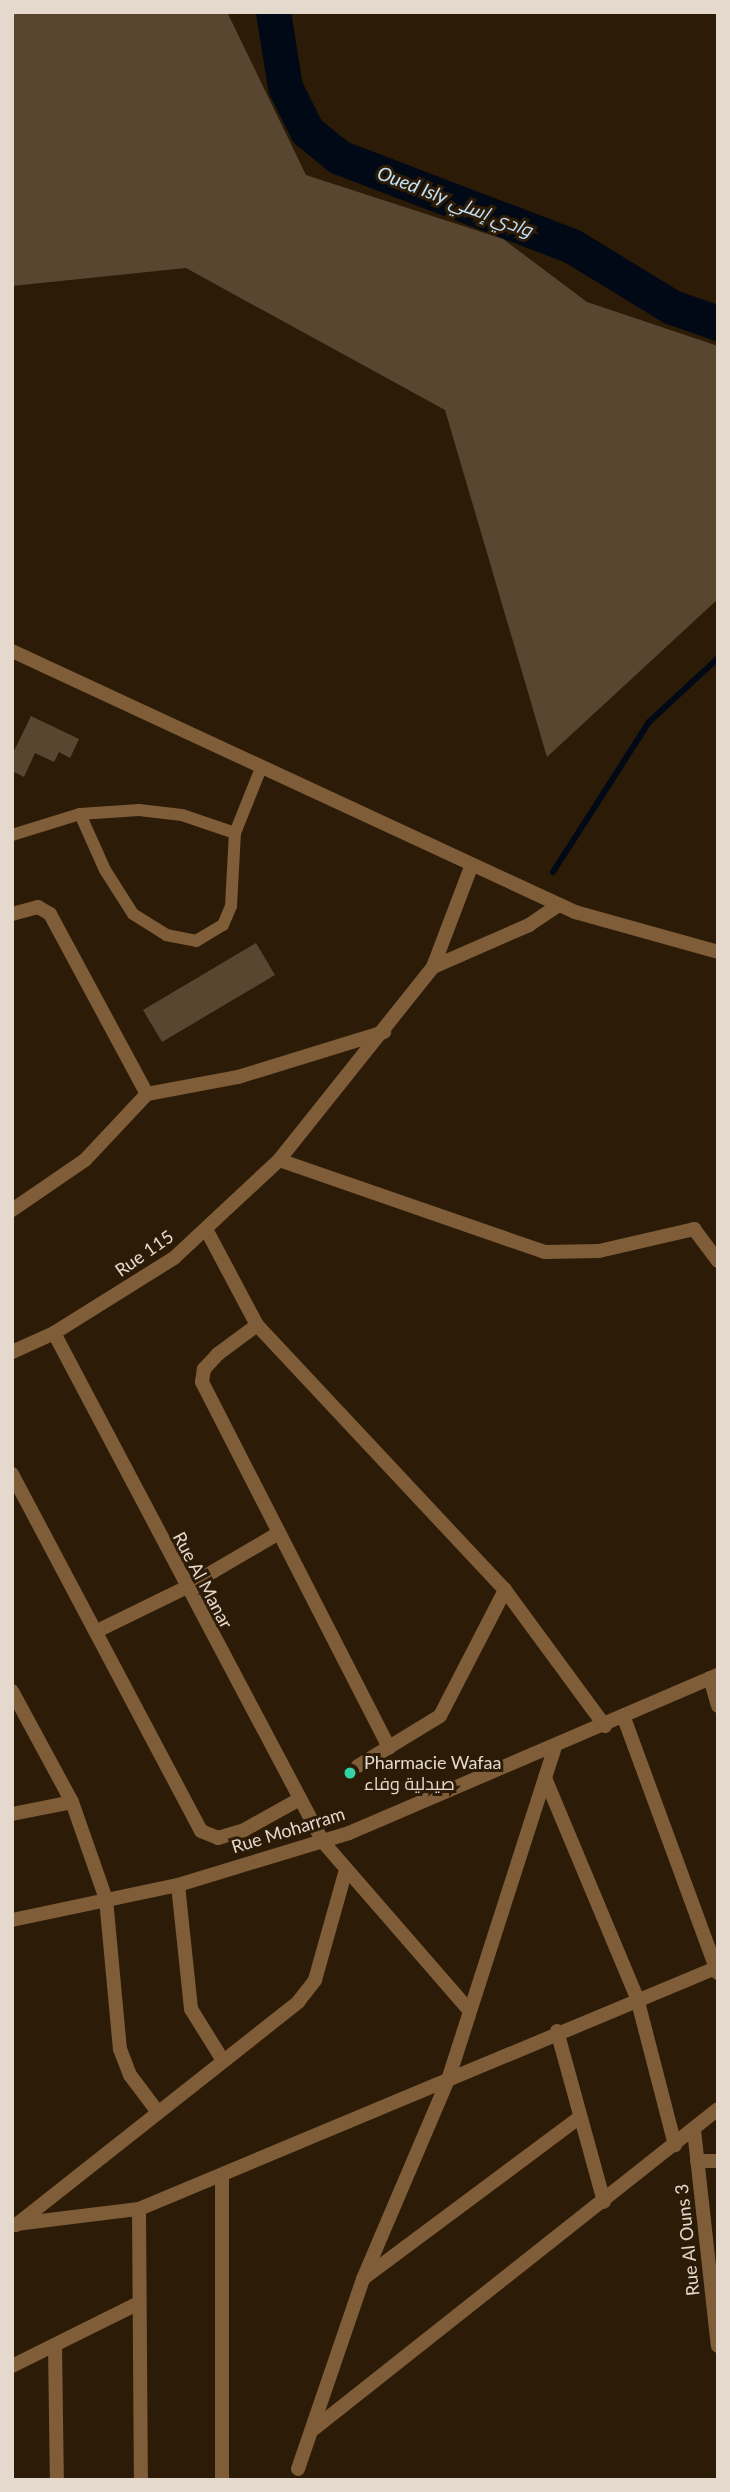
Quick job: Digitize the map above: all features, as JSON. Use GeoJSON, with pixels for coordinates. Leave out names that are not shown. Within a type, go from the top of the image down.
{"type":"FeatureCollection","features":[{"type":"Feature","properties":{"kind":"street"},"geometry":{"type":"LineString","coordinates":[[12,651],[471,867],[559,905],[718,952]]}},
{"type":"Feature","properties":{"kind":"street"},"geometry":{"type":"LineString","coordinates":[[433,967],[471,867]]}},
{"type":"Feature","properties":{"kind":"street"},"geometry":{"type":"LineString","coordinates":[[433,967],[529,925],[559,905]]}},
{"type":"Feature","properties":{"kind":"street"},"geometry":{"type":"LineString","coordinates":[[12,914],[38,907],[50,914],[147,1094]]}},
{"type":"Feature","properties":{"kind":"street","name":"Rue 115"},"geometry":{"type":"LineString","coordinates":[[12,1352],[54,1333],[207,1231],[279,1160],[384,1032],[433,967]]}},
{"type":"Feature","properties":{"kind":"street"},"geometry":{"type":"LineString","coordinates":[[12,1210],[86,1160],[147,1094],[238,1077],[384,1032]]}},
{"type":"Feature","properties":{"kind":"street"},"geometry":{"type":"LineString","coordinates":[[279,1160],[545,1252],[599,1251],[694,1229],[718,1261]]}},
{"type":"Feature","properties":{"kind":"street"},"geometry":{"type":"LineString","coordinates":[[207,1231],[257,1325],[505,1590],[605,1727]]}},
{"type":"Feature","properties":{"kind":"street"},"geometry":{"type":"LineString","coordinates":[[257,1325],[218,1354],[204,1370],[202,1382],[277,1534],[389,1748]]}},
{"type":"Feature","properties":{"kind":"street","name":"Rue Al Manar"},"geometry":{"type":"LineString","coordinates":[[54,1333],[185,1588],[323,1842],[345,1873],[469,2010]]}},
{"type":"Feature","properties":{"kind":"street"},"geometry":{"type":"LineString","coordinates":[[12,1474],[201,1831],[218,1838],[244,1830],[300,1799]]}},
{"type":"Feature","properties":{"kind":"street"},"geometry":{"type":"LineString","coordinates":[[96,1631],[185,1588],[277,1534]]}},
{"type":"Feature","properties":{"kind":"street"},"geometry":{"type":"LineString","coordinates":[[358,1766],[440,1716],[505,1590]]}},
{"type":"Feature","properties":{"kind":"street"},"geometry":{"type":"LineString","coordinates":[[714,1677],[718,1706]]}},
{"type":"Feature","properties":{"kind":"street","name":"Rue Moharram"},"geometry":{"type":"LineString","coordinates":[[12,1920],[178,1885],[323,1842],[554,1749],[714,1677]]}},
{"type":"Feature","properties":{"kind":"street"},"geometry":{"type":"LineString","coordinates":[[12,1691],[72,1802],[106,1899],[123,2059],[157,2111]]}},
{"type":"Feature","properties":{"kind":"street"},"geometry":{"type":"LineString","coordinates":[[14,2226],[139,2209],[557,2031],[717,1969],[624,1718]]}},
{"type":"Feature","properties":{"kind":"street"},"geometry":{"type":"LineString","coordinates":[[298,2469],[315,2428],[363,2279],[447,2080],[554,1749]]}},
{"type":"Feature","properties":{"kind":"street"},"geometry":{"type":"LineString","coordinates":[[545,1778],[637,1998],[675,2145]]}},
{"type":"Feature","properties":{"kind":"street"},"geometry":{"type":"LineString","coordinates":[[12,1814],[72,1802]]}},
{"type":"Feature","properties":{"kind":"street"},"geometry":{"type":"LineString","coordinates":[[14,2226],[312,1987],[345,1873]]}},
{"type":"Feature","properties":{"kind":"street"},"geometry":{"type":"LineString","coordinates":[[178,1885],[191,2009],[222,2059]]}},
{"type":"Feature","properties":{"kind":"street"},"geometry":{"type":"LineString","coordinates":[[557,2031],[604,2202]]}},
{"type":"Feature","properties":{"kind":"street"},"geometry":{"type":"LineString","coordinates":[[315,2428],[604,2202],[718,2109]]}},
{"type":"Feature","properties":{"kind":"street"},"geometry":{"type":"LineString","coordinates":[[363,2279],[580,2118]]}},
{"type":"Feature","properties":{"kind":"street","name":"Rue Al Ouns 3"},"geometry":{"type":"LineString","coordinates":[[694,2130],[718,2346]]}},
{"type":"Feature","properties":{"kind":"street"},"geometry":{"type":"LineString","coordinates":[[698,2161],[718,2161]]}},
{"type":"Feature","properties":{"kind":"street"},"geometry":{"type":"LineString","coordinates":[[222,2175],[222,2480]]}},
{"type":"Feature","properties":{"kind":"street"},"geometry":{"type":"LineString","coordinates":[[139,2209],[141,2480]]}},
{"type":"Feature","properties":{"kind":"street"},"geometry":{"type":"LineString","coordinates":[[12,2366],[139,2303]]}},
{"type":"Feature","properties":{"kind":"street"},"geometry":{"type":"LineString","coordinates":[[55,2345],[57,2480]]}},
{"type":"Feature","properties":{"kind":"lane"},"geometry":{"type":"LineString","coordinates":[[80,814],[105,870],[133,914],[166,935],[196,941],[223,925],[231,906],[233,832],[259,767]]}},
{"type":"Feature","properties":{"kind":"lane"},"geometry":{"type":"LineString","coordinates":[[12,835],[80,814],[165,811],[233,832]]}},
{"type":"Feature","properties":{"kind":"building"},"geometry":{"type":"Polygon","coordinates":[[[12,12],[227,12],[306,175],[503,239],[587,302],[718,346],[718,599],[547,757],[445,410],[186,268],[12,286],[12,12]]]}},
{"type":"Feature","properties":{"kind":"building"},"geometry":{"type":"Polygon","coordinates":[[[31,716],[79,739],[70,758],[59,752],[54,762],[35,753],[24,777],[12,771],[12,755],[31,716]]]}},
{"type":"Feature","properties":{"kind":"building"},"geometry":{"type":"Polygon","coordinates":[[[256,943],[275,975],[162,1042],[143,1010],[256,943]]]}},
{"type":"Feature","properties":{"kind":"waterway","name":"Oued Isly وادي إسلي"},"geometry":{"type":"LineString","coordinates":[[273,12],[285,87],[307,131],[339,157],[572,246],[672,307],[718,323]]}},
{"type":"Feature","properties":{"kind":"waterway"},"geometry":{"type":"LineString","coordinates":[[553,872],[649,722],[718,658]]}},
{"type":"Feature","properties":{"kind":"place","name":"Pharmacie Wafaa صيدلية وفاء"},"geometry":{"type":"Point","coordinates":[350,1773]}}]}
